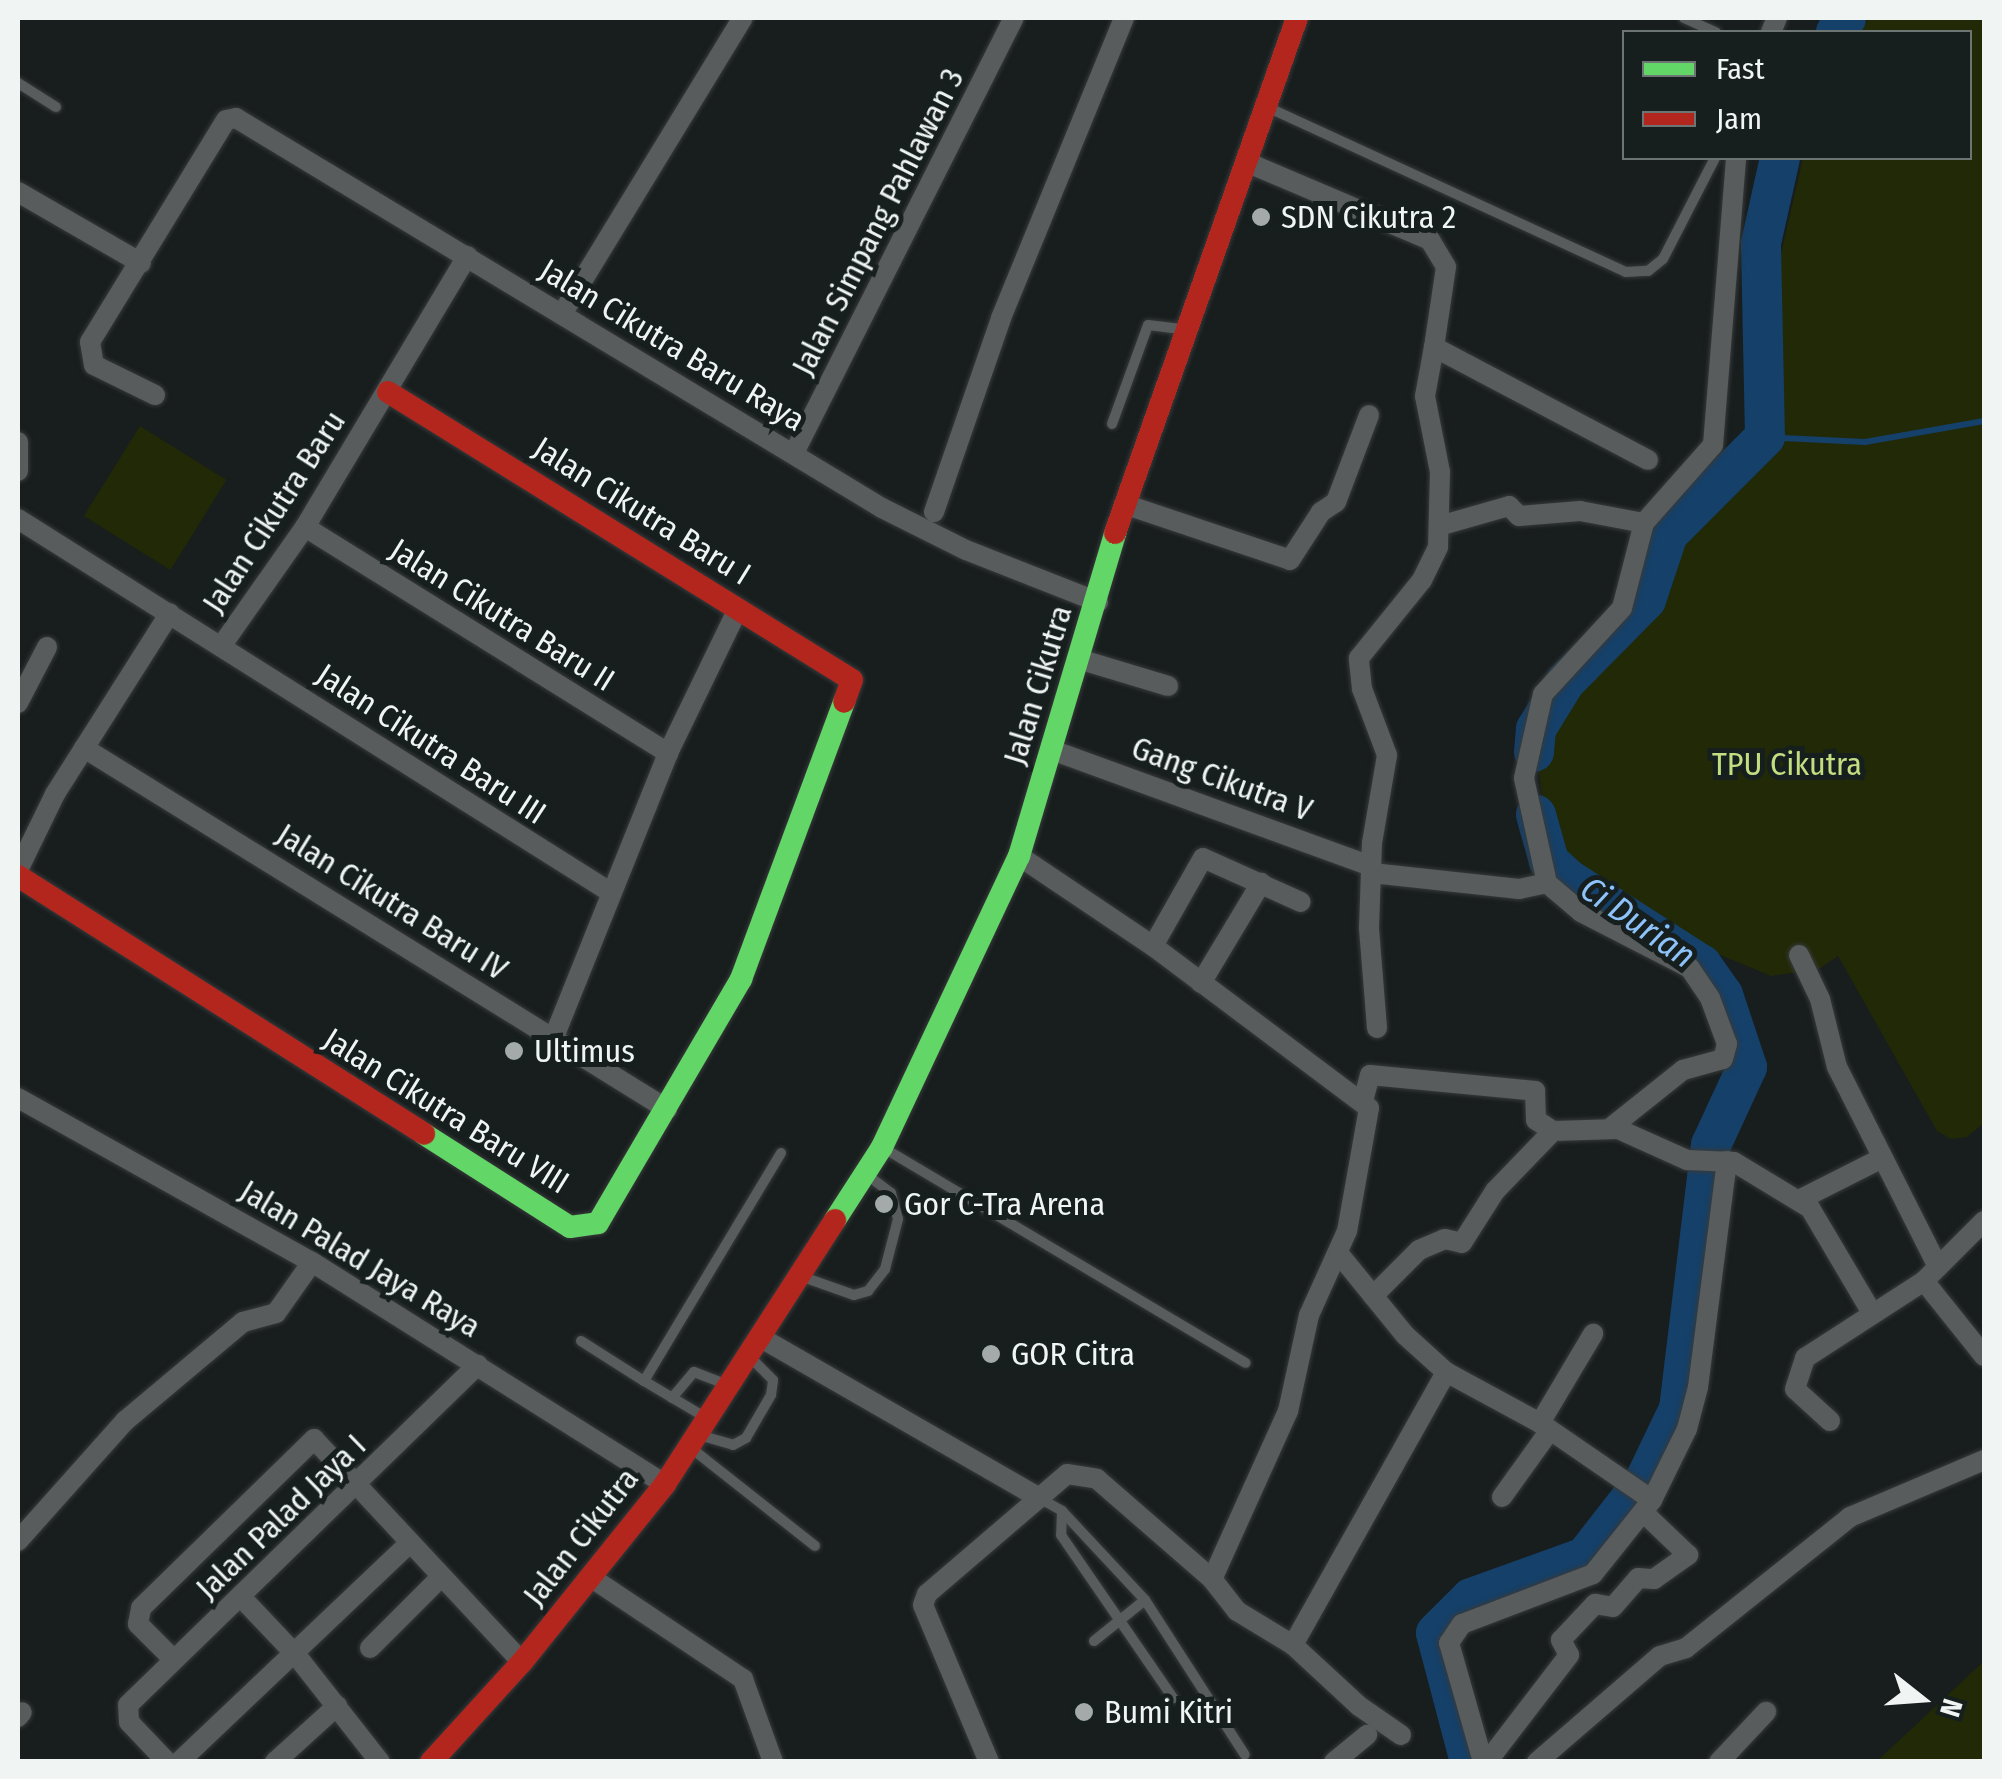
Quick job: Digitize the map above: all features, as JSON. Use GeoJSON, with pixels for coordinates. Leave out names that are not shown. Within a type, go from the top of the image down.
{"type":"FeatureCollection","features":[{"type":"Feature","properties":{"kind":"main road","name":"Jalan Cikutra"},"geometry":{"type":"LineString","coordinates":[[431,1762],[522,1662],[665,1484],[757,1348],[882,1146],[1019,856],[1082,660],[1124,504],[1297,18]]}},
{"type":"Feature","properties":{"kind":"main road","name":"Jalan Cikutra Baru I"},"geometry":{"type":"LineString","coordinates":[[388,392],[845,673],[854,690]]}},
{"type":"Feature","properties":{"kind":"main road","name":"Jalan Cikutra Baru VIII"},"geometry":{"type":"LineString","coordinates":[[18,873],[570,1227],[598,1223],[741,979],[854,690]]}},
{"type":"Feature","properties":{"kind":"street"},"geometry":{"type":"LineString","coordinates":[[562,314],[743,18]]}},
{"type":"Feature","properties":{"kind":"street","name":"Jalan Simpang Pahlawan 3"},"geometry":{"type":"LineString","coordinates":[[794,453],[1014,18]]}},
{"type":"Feature","properties":{"kind":"street"},"geometry":{"type":"LineString","coordinates":[[934,512],[1001,318],[1124,18]]}},
{"type":"Feature","properties":{"kind":"street","name":"Jalan Cikutra Baru Raya"},"geometry":{"type":"LineString","coordinates":[[141,263],[226,120],[250,123],[922,529],[1098,602]]}},
{"type":"Feature","properties":{"kind":"street"},"geometry":{"type":"LineString","coordinates":[[1609,1130],[1683,1070],[1722,1059],[1727,1044],[1710,998],[1690,968],[1581,912],[1547,883],[1524,778],[1536,706],[1553,680],[1622,608],[1644,523],[1713,445],[1736,160]]}},
{"type":"Feature","properties":{"kind":"street"},"geometry":{"type":"LineString","coordinates":[[1246,162],[1430,240],[1446,267],[1425,396],[1440,472],[1439,526],[1433,563],[1358,658],[1362,688],[1387,755],[1371,870],[1377,1028]]}},
{"type":"Feature","properties":{"kind":"street"},"geometry":{"type":"LineString","coordinates":[[18,192],[141,263],[89,353],[94,365],[154,395]]}},
{"type":"Feature","properties":{"kind":"street","name":"Jalan Cikutra Baru"},"geometry":{"type":"LineString","coordinates":[[18,519],[222,645],[305,527],[467,256]]}},
{"type":"Feature","properties":{"kind":"street"},"geometry":{"type":"LineString","coordinates":[[1434,346],[1648,460]]}},
{"type":"Feature","properties":{"kind":"street"},"geometry":{"type":"LineString","coordinates":[[1124,504],[1290,560],[1321,512],[1336,502],[1368,415]]}},
{"type":"Feature","properties":{"kind":"street"},"geometry":{"type":"LineString","coordinates":[[18,442],[18,472]]}},
{"type":"Feature","properties":{"kind":"street"},"geometry":{"type":"LineString","coordinates":[[1439,526],[1509,506],[1519,516],[1580,511],[1644,523]]}},
{"type":"Feature","properties":{"kind":"street","name":"Jalan Cikutra Baru II"},"geometry":{"type":"LineString","coordinates":[[305,527],[668,753]]}},
{"type":"Feature","properties":{"kind":"street"},"geometry":{"type":"LineString","coordinates":[[554,1037],[668,753],[737,610]]}},
{"type":"Feature","properties":{"kind":"street"},"geometry":{"type":"LineString","coordinates":[[18,873],[84,748],[170,613]]}},
{"type":"Feature","properties":{"kind":"street","name":"Jalan Cikutra Baru III"},"geometry":{"type":"LineString","coordinates":[[222,645],[610,892]]}},
{"type":"Feature","properties":{"kind":"street"},"geometry":{"type":"LineString","coordinates":[[18,703],[47,647]]}},
{"type":"Feature","properties":{"kind":"street"},"geometry":{"type":"LineString","coordinates":[[1082,660],[1168,686]]}},
{"type":"Feature","properties":{"kind":"street","name":"Jalan Cikutra Baru IV"},"geometry":{"type":"LineString","coordinates":[[84,748],[667,1109]]}},
{"type":"Feature","properties":{"kind":"street","name":"Gang Cikutra V"},"geometry":{"type":"LineString","coordinates":[[1052,750],[1371,870],[1520,889],[1547,883]]}},
{"type":"Feature","properties":{"kind":"street"},"geometry":{"type":"LineString","coordinates":[[1019,856],[1153,946],[1362,1101],[1372,1119],[1339,1254],[1309,1315],[1272,1456],[1212,1579]]}},
{"type":"Feature","properties":{"kind":"street"},"geometry":{"type":"LineString","coordinates":[[1153,946],[1203,858],[1301,902]]}},
{"type":"Feature","properties":{"kind":"street"},"geometry":{"type":"LineString","coordinates":[[1201,982],[1260,883]]}},
{"type":"Feature","properties":{"kind":"street"},"geometry":{"type":"LineString","coordinates":[[1799,955],[1820,999],[1836,1068],[1882,1158],[1931,1274],[1984,1356]]}},
{"type":"Feature","properties":{"kind":"street"},"geometry":{"type":"LineString","coordinates":[[1362,1101],[1370,1075],[1535,1091],[1536,1120],[1552,1131],[1609,1130],[1687,1160],[1719,1162],[1800,1199],[1871,1311]]}},
{"type":"Feature","properties":{"kind":"street","name":"Jalan Palad Jaya Raya"},"geometry":{"type":"LineString","coordinates":[[18,1098],[312,1262],[665,1484]]}},
{"type":"Feature","properties":{"kind":"street"},"geometry":{"type":"LineString","coordinates":[[1373,1296],[1419,1250],[1445,1239],[1462,1242],[1495,1191],[1552,1131]]}},
{"type":"Feature","properties":{"kind":"street"},"geometry":{"type":"LineString","coordinates":[[1800,1199],[1882,1158]]}},
{"type":"Feature","properties":{"kind":"street"},"geometry":{"type":"LineString","coordinates":[[1485,1762],[1450,1659],[1450,1643],[1462,1624],[1592,1574],[1648,1502],[1687,1428],[1698,1387],[1719,1162]]}},
{"type":"Feature","properties":{"kind":"street"},"geometry":{"type":"LineString","coordinates":[[1830,1421],[1795,1389],[1794,1378],[1805,1358],[1931,1274],[1984,1220]]}},
{"type":"Feature","properties":{"kind":"street"},"geometry":{"type":"LineString","coordinates":[[1339,1254],[1373,1296],[1446,1372],[1622,1478],[1648,1502],[1688,1554],[1654,1580],[1638,1578],[1612,1607],[1594,1604],[1561,1640],[1569,1655],[1485,1762]]}},
{"type":"Feature","properties":{"kind":"street"},"geometry":{"type":"LineString","coordinates":[[18,1541],[125,1421],[242,1322],[276,1313],[312,1262]]}},
{"type":"Feature","properties":{"kind":"street"},"geometry":{"type":"LineString","coordinates":[[1502,1497],[1544,1428],[1593,1334]]}},
{"type":"Feature","properties":{"kind":"street"},"geometry":{"type":"LineString","coordinates":[[757,1348],[1039,1498]]}},
{"type":"Feature","properties":{"kind":"street","name":"Jalan Palad Jaya I"},"geometry":{"type":"LineString","coordinates":[[167,1762],[126,1712],[174,1660],[356,1488],[478,1365]]}},
{"type":"Feature","properties":{"kind":"street"},"geometry":{"type":"LineString","coordinates":[[1293,1645],[1446,1372]]}},
{"type":"Feature","properties":{"kind":"street"},"geometry":{"type":"LineString","coordinates":[[174,1660],[138,1624],[140,1608],[304,1443],[322,1443],[407,1546],[522,1662]]}},
{"type":"Feature","properties":{"kind":"street"},"geometry":{"type":"LineString","coordinates":[[1537,1762],[1660,1656],[1686,1648],[1850,1517],[1984,1460]]}},
{"type":"Feature","properties":{"kind":"street"},"geometry":{"type":"LineString","coordinates":[[989,1762],[923,1605],[927,1594],[1067,1474],[1098,1478],[1212,1579],[1237,1611],[1293,1645],[1358,1706],[1401,1735]]}},
{"type":"Feature","properties":{"kind":"street"},"geometry":{"type":"LineString","coordinates":[[180,1762],[407,1546]]}},
{"type":"Feature","properties":{"kind":"street"},"geometry":{"type":"LineString","coordinates":[[370,1648],[440,1578]]}},
{"type":"Feature","properties":{"kind":"street"},"geometry":{"type":"LineString","coordinates":[[592,1578],[743,1679],[774,1762]]}},
{"type":"Feature","properties":{"kind":"street"},"geometry":{"type":"LineString","coordinates":[[240,1598],[296,1654],[380,1762]]}},
{"type":"Feature","properties":{"kind":"street"},"geometry":{"type":"LineString","coordinates":[[275,1762],[336,1706]]}},
{"type":"Feature","properties":{"kind":"street"},"geometry":{"type":"LineString","coordinates":[[1719,1762],[1766,1712]]}},
{"type":"Feature","properties":{"kind":"street"},"geometry":{"type":"LineString","coordinates":[[1334,1762],[1367,1736]]}},
{"type":"Feature","properties":{"kind":"lane"},"geometry":{"type":"LineString","coordinates":[[1684,18],[1711,30]]}},
{"type":"Feature","properties":{"kind":"lane"},"geometry":{"type":"LineString","coordinates":[[18,83],[56,107]]}},
{"type":"Feature","properties":{"kind":"lane"},"geometry":{"type":"LineString","coordinates":[[1266,107],[1626,272],[1648,271],[1663,259],[1714,160]]}},
{"type":"Feature","properties":{"kind":"lane"},"geometry":{"type":"LineString","coordinates":[[1112,424],[1148,326],[1184,330]]}},
{"type":"Feature","properties":{"kind":"lane"},"geometry":{"type":"LineString","coordinates":[[882,1146],[1246,1363]]}},
{"type":"Feature","properties":{"kind":"lane"},"geometry":{"type":"LineString","coordinates":[[644,1381],[781,1153]]}},
{"type":"Feature","properties":{"kind":"lane"},"geometry":{"type":"LineString","coordinates":[[802,1276],[854,1295],[868,1292],[884,1270],[898,1219],[891,1193],[865,1174]]}},
{"type":"Feature","properties":{"kind":"lane"},"geometry":{"type":"LineString","coordinates":[[581,1341],[672,1398],[700,1434],[815,1546]]}},
{"type":"Feature","properties":{"kind":"lane"},"geometry":{"type":"LineString","coordinates":[[700,1434],[733,1445],[746,1438],[771,1395],[772,1380],[757,1348]]}},
{"type":"Feature","properties":{"kind":"lane"},"geometry":{"type":"LineString","coordinates":[[672,1398],[694,1372],[730,1388]]}},
{"type":"Feature","properties":{"kind":"lane"},"geometry":{"type":"LineString","coordinates":[[1039,1498],[1062,1510],[1145,1600],[1245,1755]]}},
{"type":"Feature","properties":{"kind":"lane"},"geometry":{"type":"LineString","coordinates":[[1062,1510],[1061,1536],[1173,1698]]}},
{"type":"Feature","properties":{"kind":"lane"},"geometry":{"type":"LineString","coordinates":[[1094,1642],[1145,1600]]}},
{"type":"Feature","properties":{"kind":"green space","name":"TPU Cikutra"},"geometry":{"type":"Polygon","coordinates":[[[1869,18],[1984,18],[1984,1123],[1967,1137],[1951,1139],[1937,1131],[1838,956],[1819,969],[1771,976],[1696,945],[1636,910],[1558,858],[1548,841],[1539,772],[1550,727],[1567,698],[1660,610],[1673,584],[1675,555],[1777,450],[1776,276],[1803,160],[1972,160],[1972,30],[1861,30],[1869,18]]]}},
{"type":"Feature","properties":{"kind":"green space"},"geometry":{"type":"Polygon","coordinates":[[[140,426],[227,480],[170,570],[84,516],[140,426]]]}},
{"type":"Feature","properties":{"kind":"green space"},"geometry":{"type":"Polygon","coordinates":[[[1984,1661],[1984,1761],[1877,1761],[1984,1661]]]}},
{"type":"Feature","properties":{"kind":"waterway","name":"Ci Durian"},"geometry":{"type":"LineString","coordinates":[[1837,30],[1846,18]]}},
{"type":"Feature","properties":{"kind":"waterway","name":"Ci Durian"},"geometry":{"type":"LineString","coordinates":[[1534,752],[1536,729],[1565,682],[1646,600],[1668,534],[1765,437],[1761,243],[1780,160]]}},
{"type":"Feature","properties":{"kind":"waterway"},"geometry":{"type":"LineString","coordinates":[[1765,437],[1865,442],[1984,421]]}},
{"type":"Feature","properties":{"kind":"waterway","name":"Ci Durian"},"geometry":{"type":"LineString","coordinates":[[1470,1762],[1436,1633],[1471,1598],[1585,1557],[1645,1480],[1679,1409],[1711,1145],[1747,1067],[1723,995],[1702,965],[1568,879],[1549,861],[1536,815]]}},
{"type":"Feature","properties":{"kind":"traffic: fast"},"geometry":{"type":"LineString","coordinates":[[835,1220],[882,1147],[1019,856],[1115,533]]}},
{"type":"Feature","properties":{"kind":"traffic: fast"},"geometry":{"type":"LineString","coordinates":[[424,1134],[570,1227],[598,1223],[741,979],[844,702]]}},
{"type":"Feature","properties":{"kind":"traffic: jam"},"geometry":{"type":"LineString","coordinates":[[1115,533],[1297,18]]}},
{"type":"Feature","properties":{"kind":"traffic: jam"},"geometry":{"type":"LineString","coordinates":[[388,392],[852,680],[844,702]]}},
{"type":"Feature","properties":{"kind":"traffic: jam"},"geometry":{"type":"LineString","coordinates":[[18,876],[424,1134]]}},
{"type":"Feature","properties":{"kind":"traffic: jam"},"geometry":{"type":"LineString","coordinates":[[431,1762],[522,1662],[665,1484],[835,1220]]}},
{"type":"Feature","properties":{"kind":"place","name":"SDN Cikutra 2"},"geometry":{"type":"Point","coordinates":[1261,217]}},
{"type":"Feature","properties":{"kind":"place","name":"Ultimus"},"geometry":{"type":"Point","coordinates":[514,1051]}},
{"type":"Feature","properties":{"kind":"place","name":"Gor C-Tra Arena"},"geometry":{"type":"Point","coordinates":[884,1204]}},
{"type":"Feature","properties":{"kind":"place","name":"GOR Citra"},"geometry":{"type":"Point","coordinates":[991,1354]}},
{"type":"Feature","properties":{"kind":"place","name":"Bumi Kitri"},"geometry":{"type":"Point","coordinates":[1084,1712]}}]}
